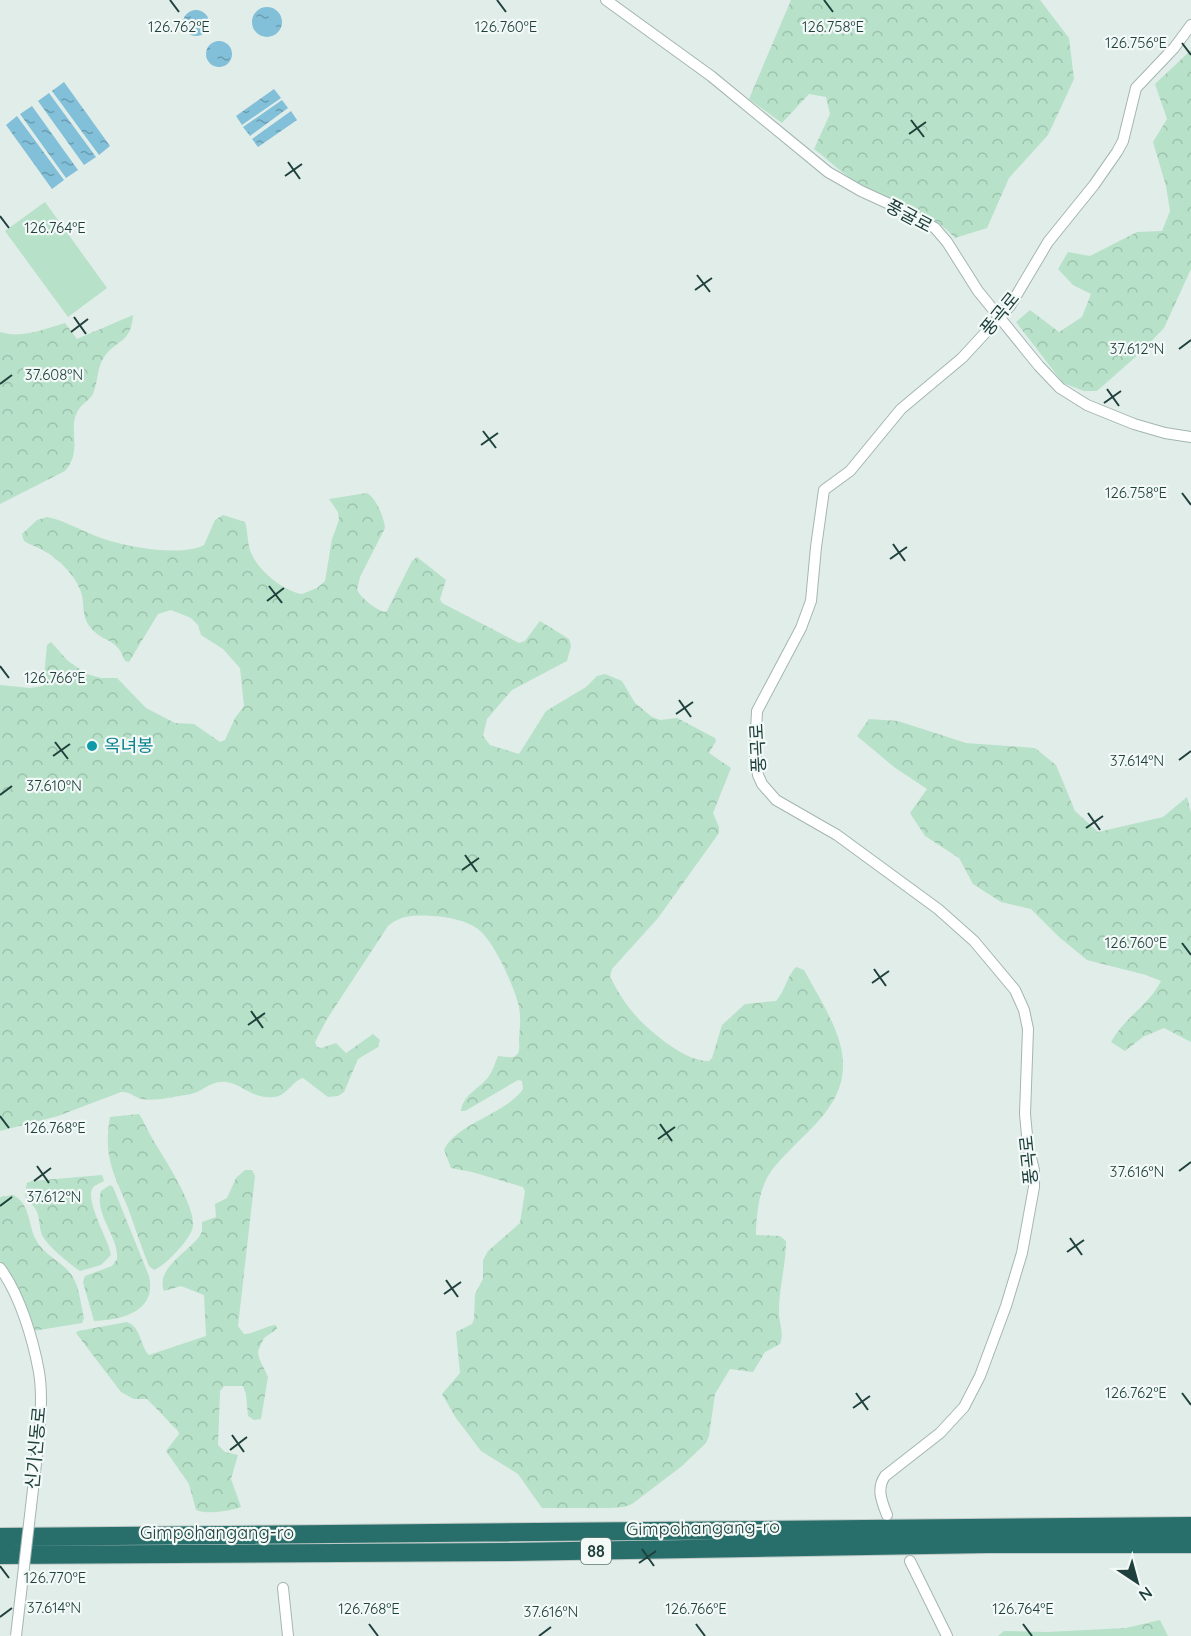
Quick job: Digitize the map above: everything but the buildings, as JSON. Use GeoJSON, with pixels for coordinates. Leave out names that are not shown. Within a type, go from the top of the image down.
{"type":"FeatureCollection","features":[{"type":"Feature","properties":{"kind":"highway","name":"Gimpohangang-ro"},"geometry":{"type":"LineString","coordinates":[[0,1538],[1191,1526]]}},
{"type":"Feature","properties":{"kind":"highway","name":"Gimpohangang-ro"},"geometry":{"type":"LineString","coordinates":[[0,1555],[510,1552],[988,1544],[1191,1544]]}},
{"type":"Feature","properties":{"kind":"street","name":"풍굴로"},"geometry":{"type":"LineString","coordinates":[[606,0],[711,76],[828,172],[934,228],[947,242],[978,291],[1039,366],[1060,388],[1073,397],[1134,424],[1191,437]]}},
{"type":"Feature","properties":{"kind":"street","name":"풍곡로"},"geometry":{"type":"LineString","coordinates":[[887,1515],[881,1498],[881,1482],[885,1476],[940,1432],[968,1401],[980,1376],[1006,1306],[1022,1253],[1031,1208],[1034,1177],[1025,1114],[1027,1020],[1020,1000],[1008,981],[974,941],[951,920],[837,835],[789,808],[768,793],[762,784],[755,763],[756,722],[760,702],[801,628],[811,601],[824,490],[850,471],[901,409],[962,358],[1000,318],[1014,300],[1048,242],[1094,185],[1117,152],[1123,141],[1136,88],[1174,48],[1191,25]]}},
{"type":"Feature","properties":{"kind":"street","name":"신기신동로"},"geometry":{"type":"LineString","coordinates":[[0,1268],[20,1306],[39,1372],[41,1413],[16,1636]]}},
{"type":"Feature","properties":{"kind":"street"},"geometry":{"type":"LineString","coordinates":[[910,1561],[947,1636]]}},
{"type":"Feature","properties":{"kind":"street"},"geometry":{"type":"LineString","coordinates":[[283,1588],[288,1636]]}},
{"type":"Feature","properties":{"kind":"green space"},"geometry":{"type":"Polygon","coordinates":[[[791,0],[1040,0],[1069,38],[1074,79],[1048,135],[1009,178],[987,228],[955,238],[925,214],[866,188],[839,170],[814,149],[830,114],[826,97],[809,94],[782,123],[749,99],[791,0]]]}},
{"type":"Feature","properties":{"kind":"green space"},"geometry":{"type":"Polygon","coordinates":[[[1191,50],[1191,269],[1164,328],[1097,391],[1084,391],[1063,383],[1016,322],[1030,310],[1059,332],[1082,317],[1091,294],[1073,285],[1058,269],[1068,252],[1090,256],[1137,232],[1162,231],[1170,211],[1166,186],[1153,142],[1167,119],[1155,84],[1191,50]]]}},
{"type":"Feature","properties":{"kind":"green space"},"geometry":{"type":"Polygon","coordinates":[[[45,202],[107,288],[68,317],[5,231],[45,202]]]}},
{"type":"Feature","properties":{"kind":"green space"},"geometry":{"type":"Polygon","coordinates":[[[133,315],[129,332],[103,359],[93,394],[75,416],[71,463],[65,471],[0,504],[0,332],[25,334],[65,323],[77,339],[133,315]]]}},
{"type":"Feature","properties":{"kind":"green space"},"geometry":{"type":"Polygon","coordinates":[[[367,493],[379,508],[385,528],[360,577],[357,590],[372,606],[384,612],[387,611],[412,561],[417,557],[446,580],[440,599],[442,603],[519,643],[525,641],[540,621],[569,639],[571,646],[567,661],[512,690],[487,719],[483,736],[490,745],[519,754],[546,711],[586,687],[597,676],[605,674],[622,681],[635,703],[652,717],[660,720],[677,718],[715,738],[716,741],[709,753],[731,768],[713,813],[719,833],[658,918],[612,969],[610,977],[630,1009],[655,1034],[677,1050],[699,1060],[709,1061],[712,1058],[722,1025],[745,1004],[776,1001],[796,967],[804,970],[826,1010],[840,1043],[843,1073],[830,1106],[820,1120],[770,1173],[759,1203],[756,1235],[780,1236],[786,1241],[779,1307],[782,1333],[780,1344],[765,1352],[753,1372],[730,1369],[715,1394],[706,1443],[682,1466],[632,1504],[624,1507],[542,1508],[518,1474],[481,1451],[456,1418],[442,1394],[460,1373],[456,1332],[472,1324],[474,1319],[475,1294],[483,1279],[483,1260],[488,1251],[520,1223],[525,1191],[523,1187],[451,1168],[444,1150],[459,1133],[505,1105],[523,1089],[522,1081],[518,1080],[465,1111],[461,1111],[465,1100],[489,1076],[498,1056],[513,1057],[517,1055],[519,1048],[520,1011],[513,988],[491,944],[475,927],[437,916],[408,916],[388,926],[327,1019],[315,1042],[317,1047],[321,1048],[336,1043],[346,1053],[373,1034],[380,1040],[378,1047],[358,1059],[344,1092],[338,1096],[328,1097],[303,1078],[279,1096],[274,1097],[260,1096],[232,1083],[222,1082],[193,1093],[151,1100],[121,1092],[58,1116],[0,1131],[0,685],[30,688],[43,686],[47,645],[51,642],[68,661],[87,674],[101,678],[117,678],[146,708],[175,723],[194,724],[220,742],[225,740],[235,718],[244,706],[240,668],[223,649],[201,635],[198,625],[191,618],[171,610],[158,614],[129,662],[125,661],[114,644],[100,636],[87,623],[81,592],[71,574],[50,554],[24,541],[22,534],[37,520],[47,517],[114,542],[140,548],[194,549],[204,545],[215,520],[223,515],[245,522],[253,557],[271,578],[287,589],[302,594],[317,588],[325,581],[332,539],[339,520],[338,512],[329,499],[367,493]]]}},
{"type":"Feature","properties":{"kind":"green space"},"geometry":{"type":"Polygon","coordinates":[[[869,719],[898,721],[966,743],[1035,748],[1056,765],[1075,811],[1098,832],[1163,817],[1187,797],[1191,813],[1191,1042],[1164,1028],[1143,1037],[1125,1051],[1111,1042],[1116,1033],[1156,990],[1161,981],[1087,960],[1059,937],[1031,909],[1001,902],[973,884],[959,858],[925,836],[910,813],[927,789],[894,767],[857,736],[869,719]]]}},
{"type":"Feature","properties":{"kind":"green space"},"geometry":{"type":"Polygon","coordinates":[[[139,1114],[184,1193],[193,1226],[183,1244],[154,1270],[146,1259],[114,1175],[109,1155],[110,1117],[139,1114]]]}},
{"type":"Feature","properties":{"kind":"green space"},"geometry":{"type":"Polygon","coordinates":[[[245,1170],[252,1170],[255,1176],[238,1326],[244,1334],[276,1325],[277,1329],[264,1338],[258,1351],[268,1377],[261,1419],[254,1420],[248,1416],[243,1386],[224,1386],[220,1391],[218,1445],[225,1452],[238,1455],[231,1479],[241,1507],[206,1512],[196,1510],[189,1484],[166,1451],[179,1434],[178,1431],[147,1399],[134,1399],[121,1392],[76,1333],[127,1322],[138,1332],[149,1355],[206,1336],[204,1295],[181,1286],[164,1291],[165,1273],[199,1237],[202,1222],[216,1217],[215,1204],[227,1198],[236,1178],[245,1170]]]}},
{"type":"Feature","properties":{"kind":"green space"},"geometry":{"type":"Polygon","coordinates":[[[102,1175],[104,1181],[92,1189],[91,1196],[111,1255],[101,1265],[80,1271],[45,1240],[37,1212],[26,1199],[27,1183],[102,1175]]]}},
{"type":"Feature","properties":{"kind":"green space"},"geometry":{"type":"Polygon","coordinates":[[[110,1185],[113,1187],[149,1276],[150,1288],[148,1298],[135,1312],[116,1319],[94,1321],[83,1282],[85,1276],[112,1266],[117,1259],[117,1250],[101,1209],[100,1200],[101,1191],[110,1185]]]}},
{"type":"Feature","properties":{"kind":"green space"},"geometry":{"type":"Polygon","coordinates":[[[13,1195],[23,1204],[33,1234],[40,1246],[67,1269],[75,1281],[84,1318],[82,1323],[33,1331],[15,1283],[0,1261],[0,1197],[13,1195]]]}},
{"type":"Feature","properties":{"kind":"green space"},"geometry":{"type":"Polygon","coordinates":[[[1160,1620],[1168,1636],[998,1636],[1004,1631],[1047,1632],[1126,1628],[1160,1620]]]}},
{"type":"Feature","properties":{"kind":"water"},"geometry":{"type":"Polygon","coordinates":[[[267,7],[278,11],[282,22],[278,33],[267,37],[256,33],[252,22],[256,11],[267,7]]]}},
{"type":"Feature","properties":{"kind":"water"},"geometry":{"type":"Polygon","coordinates":[[[196,10],[205,14],[209,23],[205,32],[196,36],[187,32],[183,23],[187,14],[196,10]]]}},
{"type":"Feature","properties":{"kind":"water"},"geometry":{"type":"Polygon","coordinates":[[[219,41],[228,45],[232,54],[228,63],[219,67],[210,63],[206,54],[210,45],[219,41]]]}},
{"type":"Feature","properties":{"kind":"water"},"geometry":{"type":"Polygon","coordinates":[[[64,82],[110,146],[99,155],[52,91],[64,82]]]}},
{"type":"Feature","properties":{"kind":"water"},"geometry":{"type":"Polygon","coordinates":[[[274,89],[281,98],[242,125],[236,116],[274,89]]]}},
{"type":"Feature","properties":{"kind":"water"},"geometry":{"type":"Polygon","coordinates":[[[49,93],[96,157],[84,165],[38,101],[49,93]]]}},
{"type":"Feature","properties":{"kind":"water"},"geometry":{"type":"Polygon","coordinates":[[[282,100],[288,108],[250,136],[243,127],[282,100]]]}},
{"type":"Feature","properties":{"kind":"water"},"geometry":{"type":"Polygon","coordinates":[[[32,106],[78,170],[66,178],[20,114],[32,106]]]}},
{"type":"Feature","properties":{"kind":"water"},"geometry":{"type":"Polygon","coordinates":[[[291,111],[297,120],[258,147],[252,139],[291,111]]]}},
{"type":"Feature","properties":{"kind":"water"},"geometry":{"type":"Polygon","coordinates":[[[17,116],[64,180],[52,189],[6,125],[17,116]]]}},
{"type":"Feature","properties":{"kind":"place","name":"옥녀봉"},"geometry":{"type":"Point","coordinates":[92,746]}}]}
